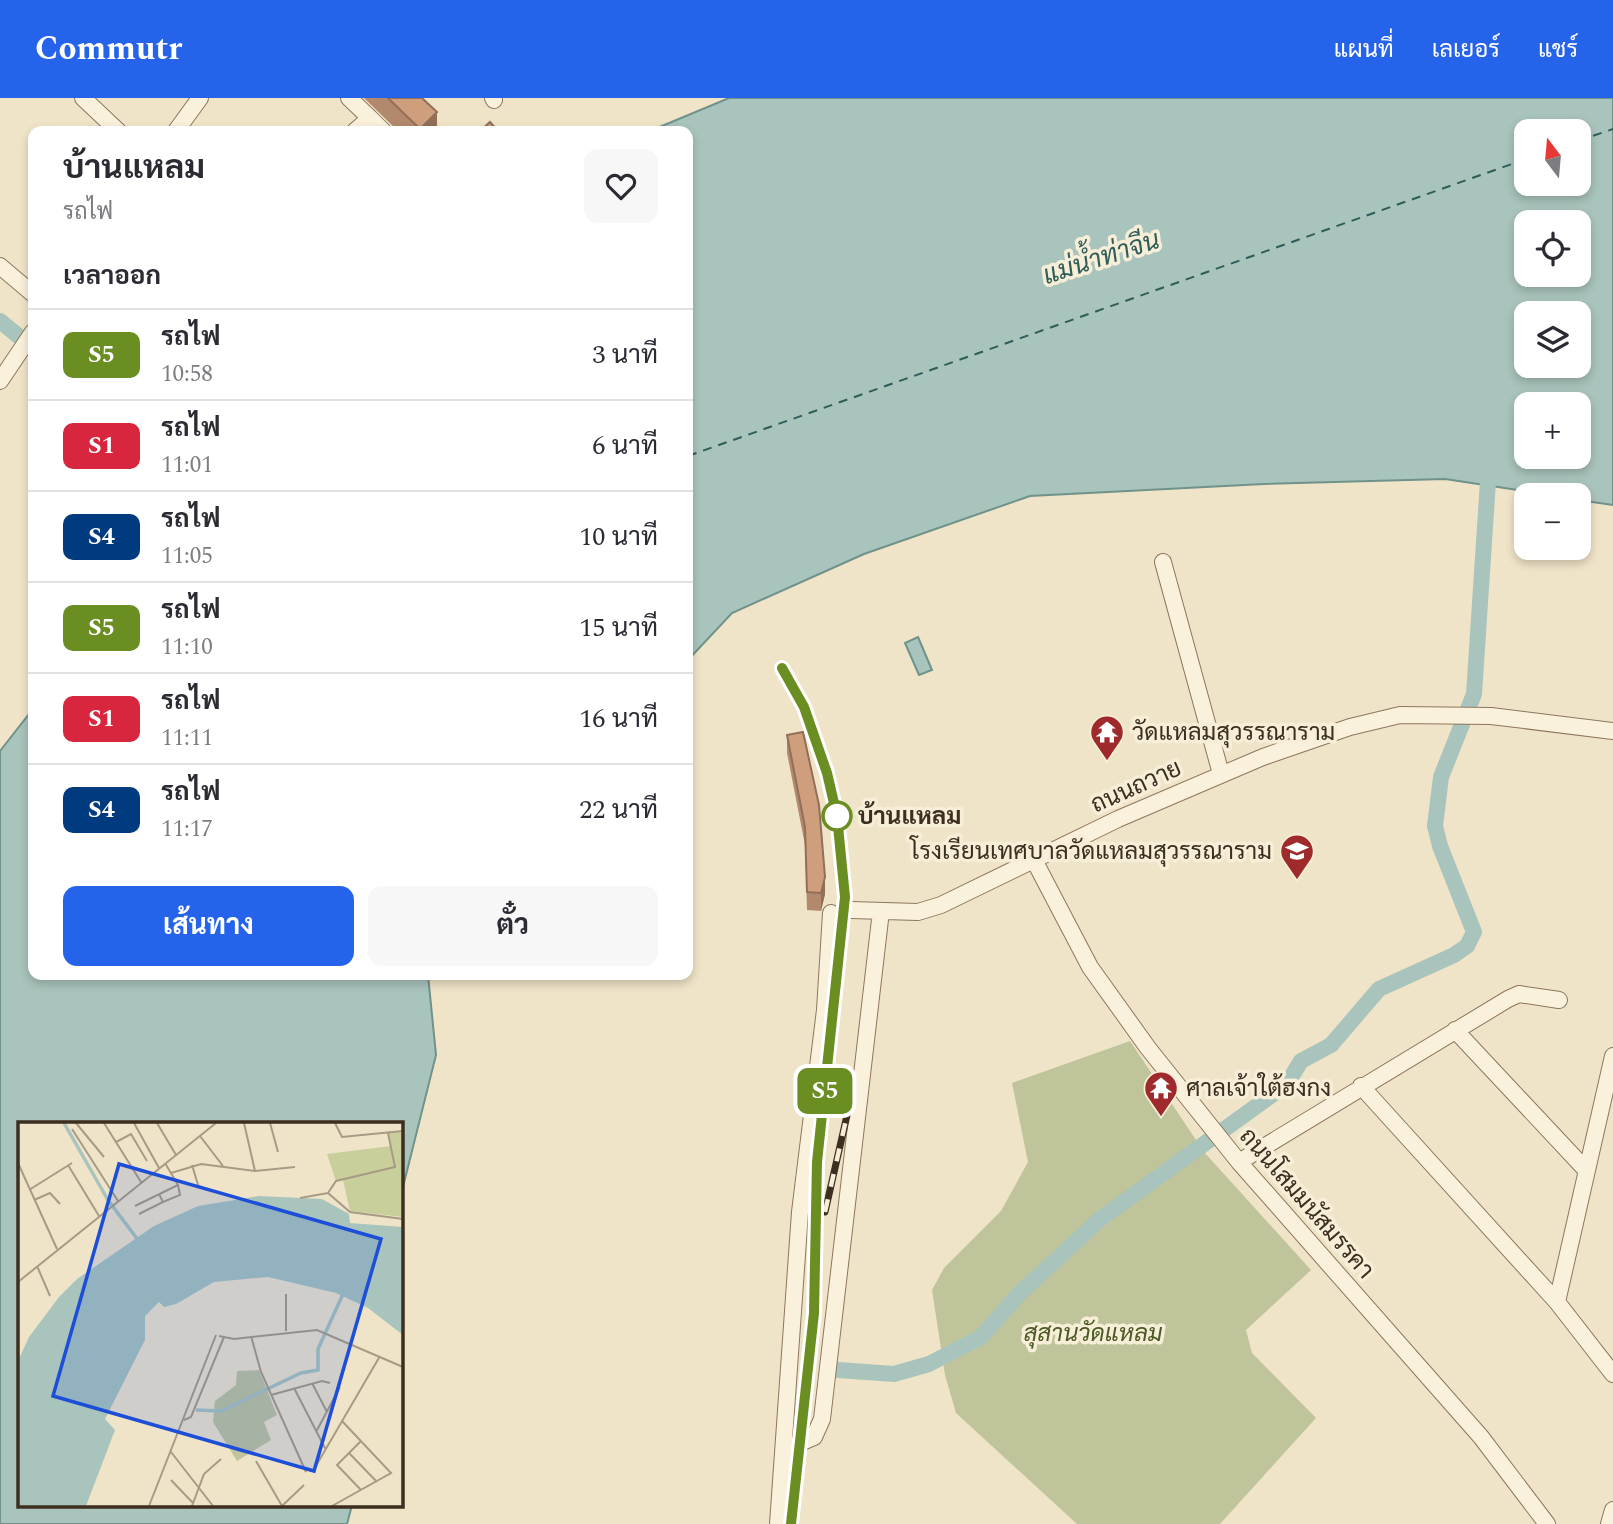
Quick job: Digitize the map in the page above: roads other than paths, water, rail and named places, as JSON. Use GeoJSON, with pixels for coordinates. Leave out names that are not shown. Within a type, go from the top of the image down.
{"type":"FeatureCollection","features":[{"type":"Feature","properties":{"kind":"street"},"geometry":{"type":"LineString","coordinates":[[83,98],[113,126]]}},
{"type":"Feature","properties":{"kind":"street"},"geometry":{"type":"LineString","coordinates":[[180,126],[200,98]]}},
{"type":"Feature","properties":{"kind":"street"},"geometry":{"type":"LineString","coordinates":[[349,98],[378,126]]}},
{"type":"Feature","properties":{"kind":"street"},"geometry":{"type":"LineString","coordinates":[[361,126],[370,118]]}},
{"type":"Feature","properties":{"kind":"street"},"geometry":{"type":"LineString","coordinates":[[0,266],[28,289]]}},
{"type":"Feature","properties":{"kind":"street"},"geometry":{"type":"LineString","coordinates":[[0,381],[28,341]]}},
{"type":"Feature","properties":{"kind":"street"},"geometry":{"type":"LineString","coordinates":[[1163,562],[1221,774]]}},
{"type":"Feature","properties":{"kind":"street","name":"ถนนถวาย"},"geometry":{"type":"LineString","coordinates":[[851,910],[918,912],[941,905],[1086,833],[1221,774],[1350,727],[1400,715],[1491,716],[1613,731]]}},
{"type":"Feature","properties":{"kind":"street","name":"ถนนโสมมนัสมรรคา"},"geometry":{"type":"LineString","coordinates":[[1034,860],[1090,967],[1217,1136],[1481,1437],[1547,1524]]}},
{"type":"Feature","properties":{"kind":"street"},"geometry":{"type":"LineString","coordinates":[[784,1450],[814,1437],[822,1419],[881,911]]}},
{"type":"Feature","properties":{"kind":"street"},"geometry":{"type":"LineString","coordinates":[[778,1524],[800,1212],[825,1010],[831,913]]}},
{"type":"Feature","properties":{"kind":"street"},"geometry":{"type":"LineString","coordinates":[[1240,1162],[1361,1086],[1519,994],[1559,1000]]}},
{"type":"Feature","properties":{"kind":"street"},"geometry":{"type":"LineString","coordinates":[[1455,1030],[1587,1171]]}},
{"type":"Feature","properties":{"kind":"street"},"geometry":{"type":"LineString","coordinates":[[1557,1301],[1613,1056]]}},
{"type":"Feature","properties":{"kind":"street"},"geometry":{"type":"LineString","coordinates":[[1361,1086],[1557,1301],[1613,1374]]}},
{"type":"Feature","properties":{"kind":"street"},"geometry":{"type":"LineString","coordinates":[[1609,1524],[1613,1510]]}},
{"type":"Feature","properties":{"kind":"water","name":"แม่น้ำท่าจีน"},"geometry":{"type":"Polygon","coordinates":[[[729,98],[1613,98],[1613,505],[1591,502],[1591,483],[1514,483],[1514,490],[1445,479],[1264,484],[1030,496],[864,554],[732,613],[693,655],[693,126],[662,126],[729,98]]]}},
{"type":"Feature","properties":{"kind":"water"},"geometry":{"type":"Polygon","coordinates":[[[918,637],[932,670],[919,675],[905,643],[918,637]]]}},
{"type":"Feature","properties":{"kind":"water"},"geometry":{"type":"Polygon","coordinates":[[[28,715],[28,980],[428,980],[436,1055],[402,1191],[402,1122],[18,1122],[18,1506],[352,1506],[347,1524],[0,1524],[0,751],[28,715]]]}},
{"type":"Feature","properties":{"kind":"waterway"},"geometry":{"type":"LineString","coordinates":[[0,321],[28,344]]}},
{"type":"Feature","properties":{"kind":"waterway"},"geometry":{"type":"LineString","coordinates":[[838,1370],[894,1374],[929,1364],[981,1337],[1019,1294],[1100,1219],[1287,1084],[1301,1061],[1331,1045],[1379,989],[1454,955],[1467,946],[1474,932],[1440,846],[1435,826],[1441,777],[1474,694],[1489,466]]}},
{"type":"Feature","properties":{"kind":"railway"},"geometry":{"type":"LineString","coordinates":[[782,668],[809,726],[829,786],[841,848],[845,912],[817,1162],[813,1313],[791,1524]]}},
{"type":"Feature","properties":{"kind":"railway"},"geometry":{"type":"LineString","coordinates":[[825,1212],[848,1111]]}},
{"type":"Feature","properties":{"kind":"train","name":"S5"},"geometry":{"type":"LineString","coordinates":[[782,668],[804,707],[827,773],[837,816],[845,883],[845,912],[817,1162],[814,1313],[791,1524]]}},
{"type":"Feature","properties":{"kind":"place","name":"วัดแหลมสุวรรณาราม"},"geometry":{"type":"Point","coordinates":[1107,762]}},
{"type":"Feature","properties":{"kind":"place","name":"บ้านแหลม"},"geometry":{"type":"Point","coordinates":[837,816]}},
{"type":"Feature","properties":{"kind":"place","name":"โรงเรียนเทศบาลวัดแหลมสุวรรณาราม"},"geometry":{"type":"Point","coordinates":[1297,881]}},
{"type":"Feature","properties":{"kind":"place","name":"ศาลเจ้าใต้ฮงกง"},"geometry":{"type":"Point","coordinates":[1161,1118]}},
{"type":"Feature","properties":{"kind":"park label","name":"สุสานวัดแหลม"},"geometry":{"type":"Point","coordinates":[1093,1333]}}]}
